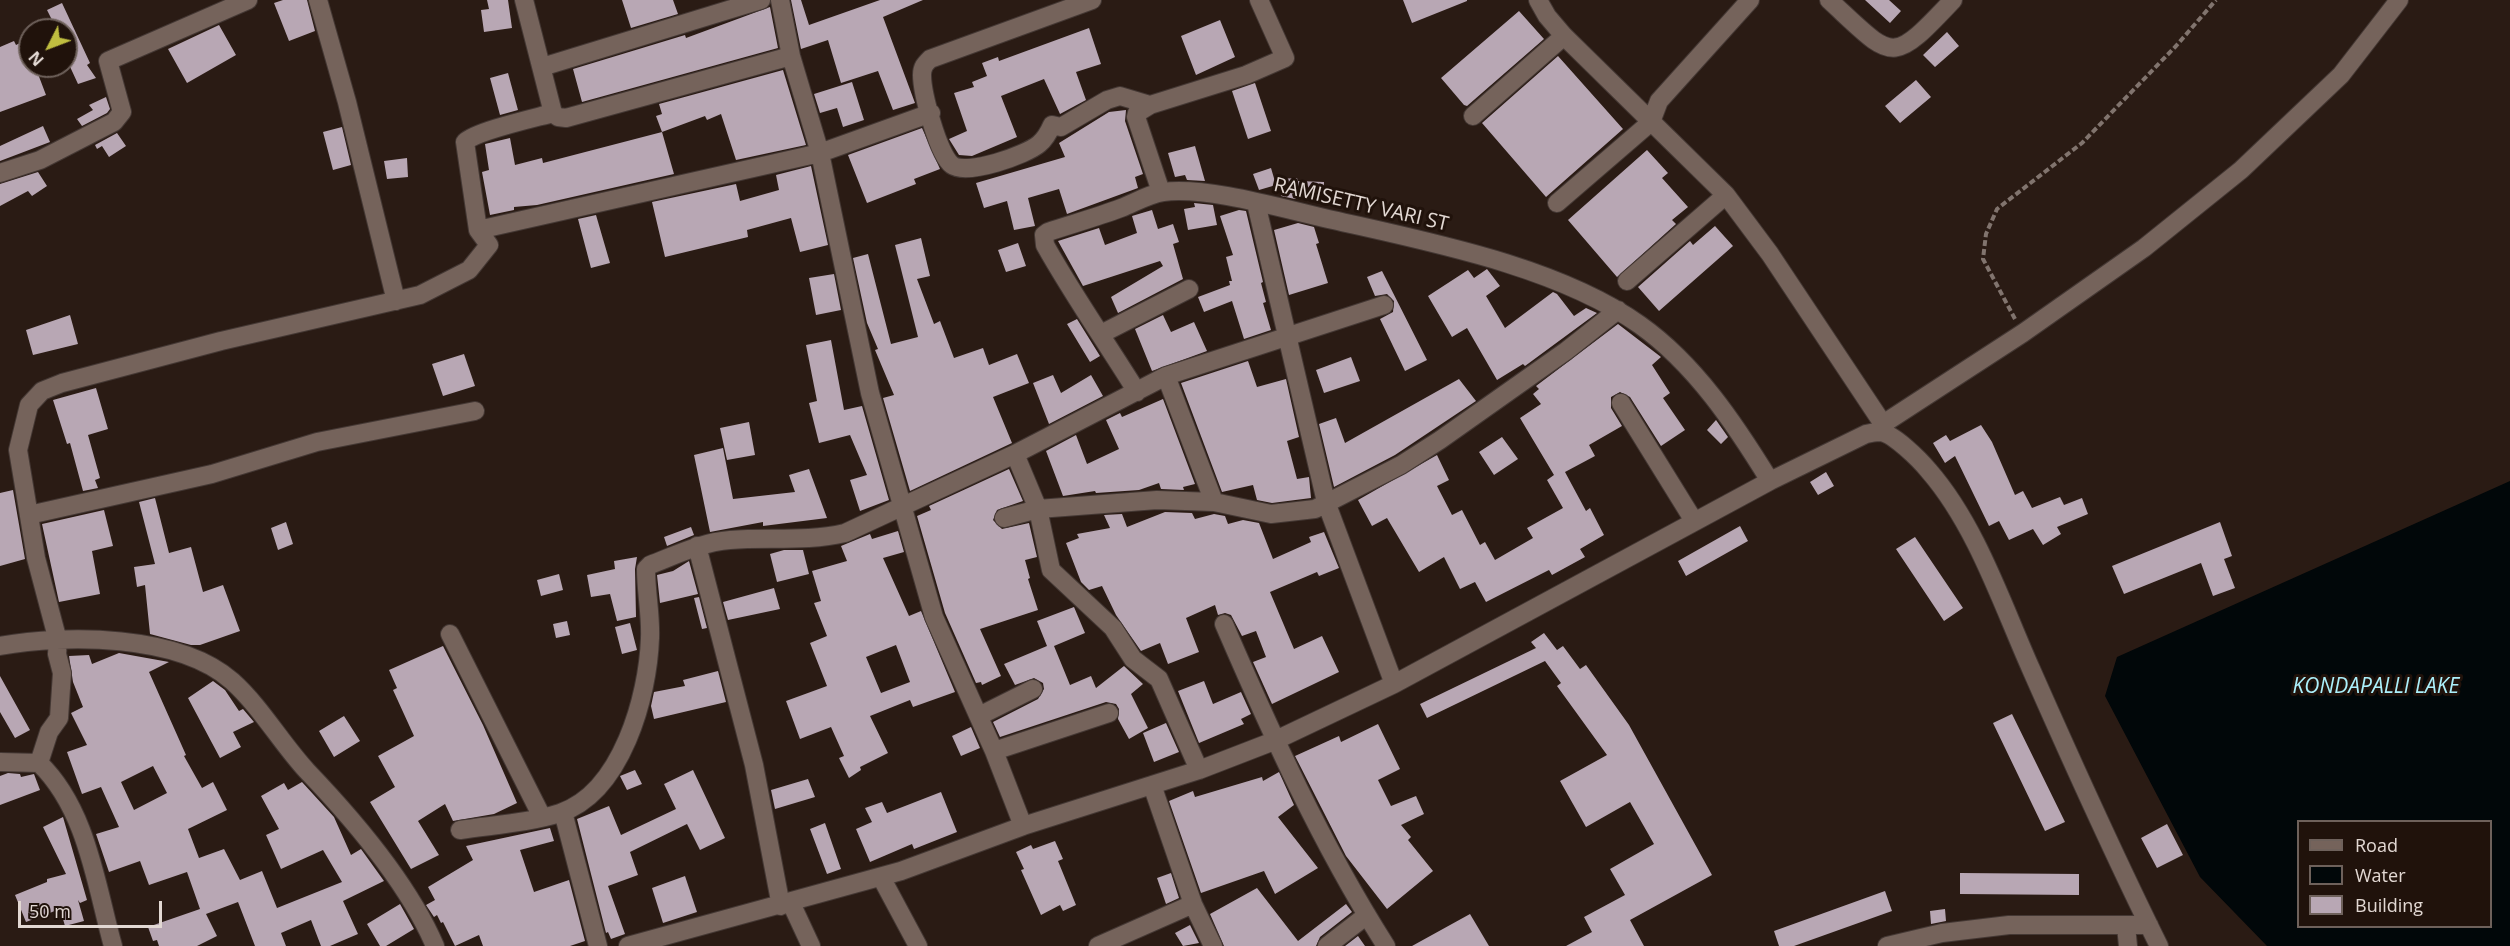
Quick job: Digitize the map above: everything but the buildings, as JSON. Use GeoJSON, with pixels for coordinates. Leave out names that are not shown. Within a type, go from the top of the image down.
{"type":"FeatureCollection","features":[{"type":"Feature","properties":{"kind":"street"},"geometry":{"type":"LineString","coordinates":[[0,173],[40,160],[114,122],[122,112],[108,61],[248,0]]}},
{"type":"Feature","properties":{"kind":"street"},"geometry":{"type":"LineString","coordinates":[[318,0],[347,102],[396,301]]}},
{"type":"Feature","properties":{"kind":"street"},"geometry":{"type":"LineString","coordinates":[[524,0],[553,112],[558,117],[566,118],[791,56]]}},
{"type":"Feature","properties":{"kind":"street"},"geometry":{"type":"LineString","coordinates":[[542,67],[761,0]]}},
{"type":"Feature","properties":{"kind":"street"},"geometry":{"type":"LineString","coordinates":[[780,0],[791,56],[820,153],[870,393],[905,506],[934,617],[994,751],[1023,826]]}},
{"type":"Feature","properties":{"kind":"street"},"geometry":{"type":"LineString","coordinates":[[1092,0],[930,59],[923,66],[921,76],[931,113],[931,126],[950,165],[970,170],[1026,152],[1040,144],[1052,125],[1060,127],[1107,100],[1120,96],[1150,105]]}},
{"type":"Feature","properties":{"kind":"street"},"geometry":{"type":"LineString","coordinates":[[1161,192],[1136,117],[1137,113],[1150,105],[1246,75],[1285,58],[1259,0]]}},
{"type":"Feature","properties":{"kind":"street"},"geometry":{"type":"LineString","coordinates":[[1538,0],[1564,36],[1725,195],[1770,254],[1882,428],[1930,471],[1953,505],[2003,601],[2079,778],[2159,946]]}},
{"type":"Feature","properties":{"kind":"street"},"geometry":{"type":"LineString","coordinates":[[1557,203],[1651,122],[1659,101],[1750,0]]}},
{"type":"Feature","properties":{"kind":"street"},"geometry":{"type":"LineString","coordinates":[[1829,0],[1878,45],[1891,48],[1905,46],[1917,38],[1953,0]]}},
{"type":"Feature","properties":{"kind":"street"},"geometry":{"type":"LineString","coordinates":[[627,946],[786,905],[881,877],[1023,826],[1199,770],[1274,741],[1394,684],[1770,481],[1882,428],[2144,248],[2241,170],[2342,75],[2399,0]]}},
{"type":"Feature","properties":{"kind":"street"},"geometry":{"type":"LineString","coordinates":[[1473,116],[1564,36]]}},
{"type":"Feature","properties":{"kind":"street"},"geometry":{"type":"LineString","coordinates":[[39,763],[49,732],[59,718],[62,673],[57,654],[58,641],[36,558],[18,450],[29,405],[42,391],[62,383],[221,340],[420,295],[470,270],[489,245],[478,230],[465,142],[470,136],[553,112]]}},
{"type":"Feature","properties":{"kind":"street"},"geometry":{"type":"LineString","coordinates":[[478,230],[820,153],[931,113]]}},
{"type":"Feature","properties":{"kind":"street","name":"RAMISETTY VARI ST"},"geometry":{"type":"LineString","coordinates":[[1137,392],[1101,334],[1078,303],[1045,244],[1044,235],[1161,192],[1190,191],[1387,232],[1534,271],[1618,310],[1641,325],[1678,357],[1738,428],[1770,481]]}},
{"type":"Feature","properties":{"kind":"street"},"geometry":{"type":"LineString","coordinates":[[1627,281],[1725,195]]}},
{"type":"Feature","properties":{"kind":"street"},"geometry":{"type":"LineString","coordinates":[[1256,203],[1326,502],[1394,684]]}},
{"type":"Feature","properties":{"kind":"street"},"geometry":{"type":"LineString","coordinates":[[1101,334],[1189,289]]}},
{"type":"Feature","properties":{"kind":"street"},"geometry":{"type":"LineString","coordinates":[[460,830],[562,812],[602,783],[618,762],[630,732],[645,677],[650,637],[645,595],[648,567],[698,546],[728,540],[824,538],[845,533],[1016,454],[1166,376],[1384,305]]}},
{"type":"Feature","properties":{"kind":"street"},"geometry":{"type":"LineString","coordinates":[[1004,518],[1038,509],[1136,501],[1214,502],[1271,514],[1315,509],[1401,465],[1440,440],[1566,351],[1618,310]]}},
{"type":"Feature","properties":{"kind":"street"},"geometry":{"type":"LineString","coordinates":[[1166,376],[1214,502]]}},
{"type":"Feature","properties":{"kind":"street"},"geometry":{"type":"LineString","coordinates":[[1621,403],[1694,521]]}},
{"type":"Feature","properties":{"kind":"street"},"geometry":{"type":"LineString","coordinates":[[29,515],[212,474],[317,442],[475,411]]}},
{"type":"Feature","properties":{"kind":"street"},"geometry":{"type":"LineString","coordinates":[[1016,454],[1038,509],[1051,570],[1113,628],[1134,659],[1158,679],[1199,770]]}},
{"type":"Feature","properties":{"kind":"street"},"geometry":{"type":"LineString","coordinates":[[698,546],[754,765],[786,905],[811,946]]}},
{"type":"Feature","properties":{"kind":"street"},"geometry":{"type":"LineString","coordinates":[[1224,624],[1274,741],[1343,878],[1386,946]]}},
{"type":"Feature","properties":{"kind":"street"},"geometry":{"type":"LineString","coordinates":[[450,634],[542,817]]}},
{"type":"Feature","properties":{"kind":"street"},"geometry":{"type":"LineString","coordinates":[[0,646],[108,639],[139,643],[179,654],[231,680],[355,826],[418,910],[435,946]]}},
{"type":"Feature","properties":{"kind":"street"},"geometry":{"type":"LineString","coordinates":[[979,716],[1033,689]]}},
{"type":"Feature","properties":{"kind":"street"},"geometry":{"type":"LineString","coordinates":[[994,751],[1109,713]]}},
{"type":"Feature","properties":{"kind":"street"},"geometry":{"type":"LineString","coordinates":[[0,762],[39,763],[52,776],[85,841],[113,946]]}},
{"type":"Feature","properties":{"kind":"street"},"geometry":{"type":"LineString","coordinates":[[1152,785],[1210,946]]}},
{"type":"Feature","properties":{"kind":"street"},"geometry":{"type":"LineString","coordinates":[[562,812],[598,946]]}},
{"type":"Feature","properties":{"kind":"street"},"geometry":{"type":"LineString","coordinates":[[881,877],[918,946]]}},
{"type":"Feature","properties":{"kind":"street"},"geometry":{"type":"LineString","coordinates":[[1098,946],[1193,904]]}},
{"type":"Feature","properties":{"kind":"street"},"geometry":{"type":"LineString","coordinates":[[1327,946],[1367,915]]}},
{"type":"Feature","properties":{"kind":"street"},"geometry":{"type":"LineString","coordinates":[[1887,946],[1942,933],[2009,925],[2149,926]]}},
{"type":"Feature","properties":{"kind":"street"},"geometry":{"type":"LineString","coordinates":[[2126,926],[2128,946]]}},
{"type":"Feature","properties":{"kind":"path"},"geometry":{"type":"LineString","coordinates":[[2023,333],[1983,259],[1986,234],[1997,210],[2082,143],[2176,46],[2216,0]]}},
{"type":"Feature","properties":{"kind":"water","name":"KONDAPALLI LAKE"},"geometry":{"type":"Polygon","coordinates":[[[2510,481],[2510,946],[2267,946],[2200,877],[2105,696],[2117,657],[2510,481]]]}}]}
